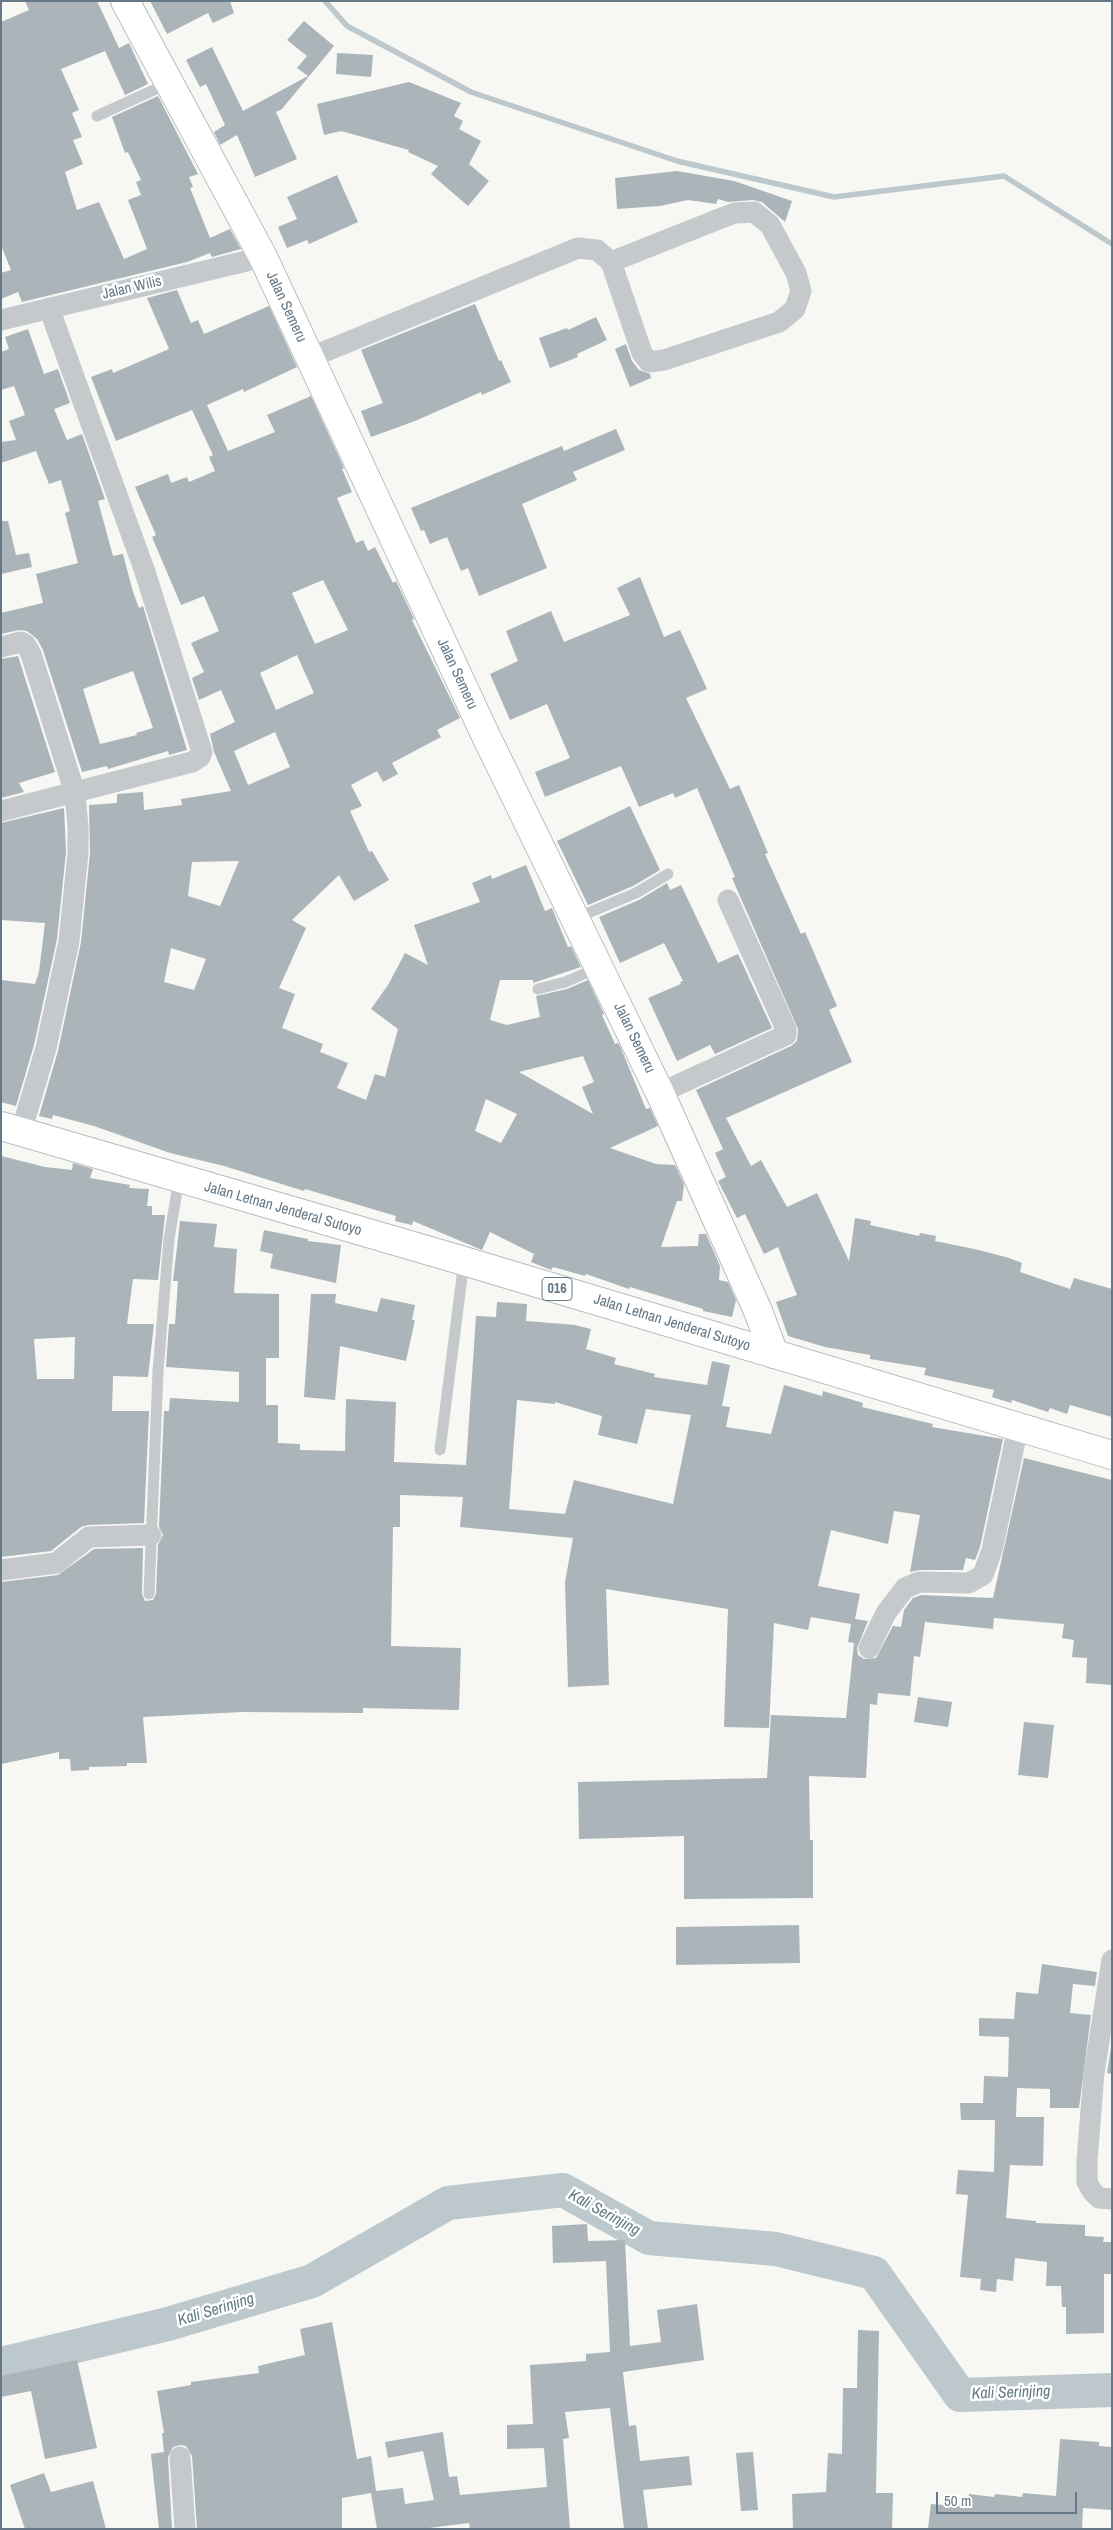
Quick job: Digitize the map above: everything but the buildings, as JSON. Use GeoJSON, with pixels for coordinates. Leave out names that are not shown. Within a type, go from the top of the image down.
{"type":"FeatureCollection","features":[{"type":"Feature","properties":{"kind":"street","name":"Jalan Semeru"},"geometry":{"type":"LineString","coordinates":[[125,1],[263,257],[485,734],[660,1092],[758,1310],[774,1354]]}},
{"type":"Feature","properties":{"kind":"street"},"geometry":{"type":"LineString","coordinates":[[309,358],[578,248],[597,250],[611,262],[642,354],[649,362],[664,360],[779,322],[795,309],[801,291],[796,273],[773,230],[763,218],[754,212],[735,214],[719,219],[611,262]]}},
{"type":"Feature","properties":{"kind":"street","name":"Jalan Wilis"},"geometry":{"type":"LineString","coordinates":[[1,320],[263,257]]}},
{"type":"Feature","properties":{"kind":"street"},"geometry":{"type":"LineString","coordinates":[[1,811],[192,762],[200,757],[202,752],[144,569],[49,308]]}},
{"type":"Feature","properties":{"kind":"street"},"geometry":{"type":"LineString","coordinates":[[1,647],[21,642],[26,645],[75,793],[78,853],[69,941],[46,1048],[11,1129]]}},
{"type":"Feature","properties":{"kind":"street"},"geometry":{"type":"LineString","coordinates":[[660,1092],[786,1035],[786,1029],[728,900]]}},
{"type":"Feature","properties":{"kind":"street","name":"Jalan Letnan Jenderal Sutoyo"},"geometry":{"type":"LineString","coordinates":[[11,1129],[464,1261],[1112,1455]]}},
{"type":"Feature","properties":{"kind":"street"},"geometry":{"type":"LineString","coordinates":[[869,1648],[886,1613],[905,1588],[919,1582],[969,1583],[980,1578],[992,1550],[1018,1427]]}},
{"type":"Feature","properties":{"kind":"street"},"geometry":{"type":"LineString","coordinates":[[1,1570],[56,1563],[89,1537],[151,1535]]}},
{"type":"Feature","properties":{"kind":"street"},"geometry":{"type":"LineString","coordinates":[[1112,1960],[1094,2073],[1087,2182],[1092,2192],[1099,2198],[1112,2199]]}},
{"type":"Feature","properties":{"kind":"street"},"geometry":{"type":"LineString","coordinates":[[180,2457],[185,2529]]}},
{"type":"Feature","properties":{"kind":"lane"},"geometry":{"type":"LineString","coordinates":[[97,116],[169,83]]}},
{"type":"Feature","properties":{"kind":"lane"},"geometry":{"type":"LineString","coordinates":[[576,918],[636,892],[668,874]]}},
{"type":"Feature","properties":{"kind":"lane"},"geometry":{"type":"LineString","coordinates":[[538,989],[565,982],[600,967]]}},
{"type":"Feature","properties":{"kind":"lane"},"geometry":{"type":"LineString","coordinates":[[149,1594],[158,1371],[169,1239],[179,1179]]}},
{"type":"Feature","properties":{"kind":"lane"},"geometry":{"type":"LineString","coordinates":[[440,1450],[464,1261]]}},
{"type":"Feature","properties":{"kind":"waterway"},"geometry":{"type":"LineString","coordinates":[[325,1],[347,26],[471,92],[677,161],[834,197],[1004,176],[1112,244]]}},
{"type":"Feature","properties":{"kind":"waterway","name":"Kali Serinjing"},"geometry":{"type":"LineString","coordinates":[[1,2364],[168,2324],[312,2281],[448,2203],[563,2190],[649,2238],[776,2249],[874,2273],[960,2395],[1112,2390]]}}]}
